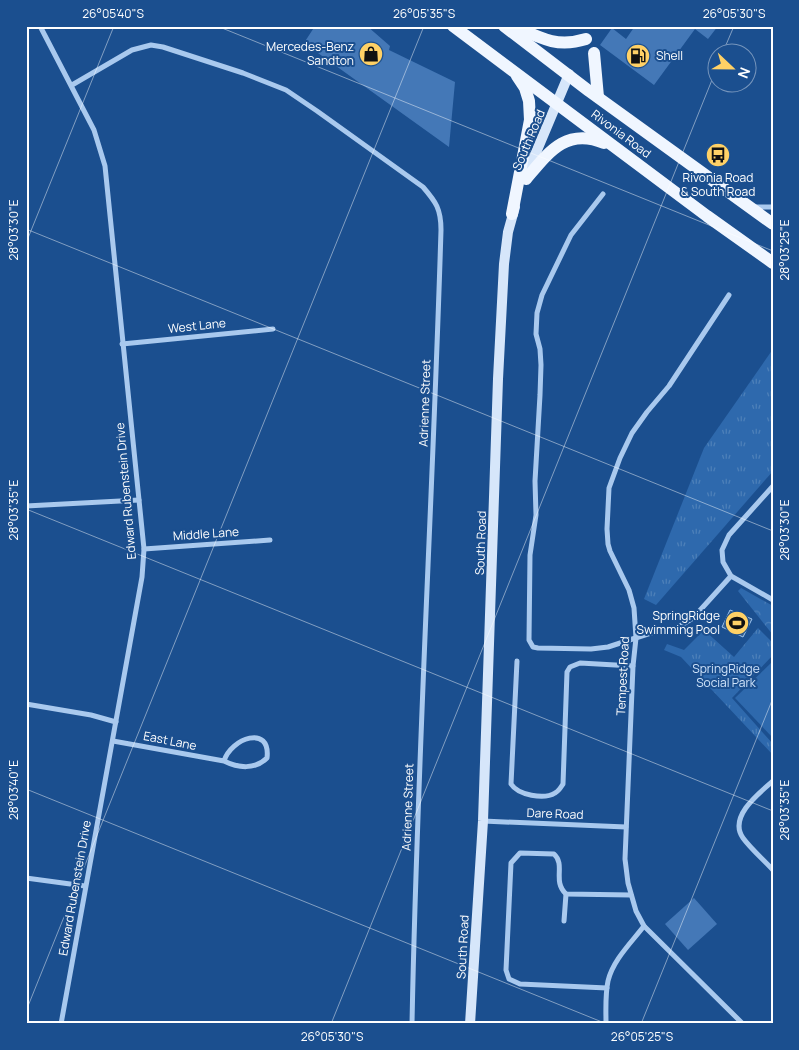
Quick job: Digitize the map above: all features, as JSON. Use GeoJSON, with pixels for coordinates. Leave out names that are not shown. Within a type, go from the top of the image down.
{"type":"FeatureCollection","features":[{"type":"Feature","properties":{"kind":"main road","name":"Rivonia Road"},"geometry":{"type":"LineString","coordinates":[[453,26],[773,263]]}},
{"type":"Feature","properties":{"kind":"main road","name":"Rivonia Road"},"geometry":{"type":"LineString","coordinates":[[504,26],[773,224]]}},
{"type":"Feature","properties":{"kind":"main road"},"geometry":{"type":"LineString","coordinates":[[514,26],[548,41],[575,42],[586,39]]}},
{"type":"Feature","properties":{"kind":"main road"},"geometry":{"type":"LineString","coordinates":[[594,53],[598,97]]}},
{"type":"Feature","properties":{"kind":"main road"},"geometry":{"type":"LineString","coordinates":[[512,214],[530,120],[529,100],[525,88],[513,70]]}},
{"type":"Feature","properties":{"kind":"main road"},"geometry":{"type":"LineString","coordinates":[[526,178],[552,150],[572,139],[588,137],[618,149]]}},
{"type":"Feature","properties":{"kind":"street","name":"Edward Rubenstein Drive"},"geometry":{"type":"LineString","coordinates":[[40,26],[94,130],[105,166],[111,209],[122,344],[144,549],[142,577],[61,1024]]}},
{"type":"Feature","properties":{"kind":"street","name":"Adrienne Street"},"geometry":{"type":"LineString","coordinates":[[72,85],[132,50],[151,46],[164,47],[243,73],[286,90],[317,111],[423,187],[435,200],[439,209],[441,224],[414,913],[412,1024]]}},
{"type":"Feature","properties":{"kind":"street","name":"South Road"},"geometry":{"type":"LineString","coordinates":[[470,1024],[483,822],[498,379],[504,264],[512,214],[569,74]]}},
{"type":"Feature","properties":{"kind":"street"},"geometry":{"type":"LineString","coordinates":[[603,194],[571,235],[542,295],[537,313],[536,334],[540,349],[541,365],[535,481],[536,514],[530,555],[529,640],[533,646],[538,648],[591,650],[608,647],[657,631],[675,629],[693,618],[731,576]]}},
{"type":"Feature","properties":{"kind":"street"},"geometry":{"type":"LineString","coordinates":[[750,207],[773,207]]}},
{"type":"Feature","properties":{"kind":"street","name":"Tempest Road"},"geometry":{"type":"LineString","coordinates":[[729,295],[669,386],[632,433],[611,480],[608,499],[608,544],[629,590],[634,608],[636,638],[633,666],[625,859],[631,895],[636,911],[644,926],[743,1024]]}},
{"type":"Feature","properties":{"kind":"street","name":"West Lane"},"geometry":{"type":"LineString","coordinates":[[122,344],[273,329]]}},
{"type":"Feature","properties":{"kind":"street"},"geometry":{"type":"LineString","coordinates":[[773,486],[729,535],[724,542],[722,555],[723,562],[731,576],[773,600]]}},
{"type":"Feature","properties":{"kind":"street"},"geometry":{"type":"LineString","coordinates":[[26,506],[139,500]]}},
{"type":"Feature","properties":{"kind":"street","name":"Middle Lane"},"geometry":{"type":"LineString","coordinates":[[144,549],[270,540]]}},
{"type":"Feature","properties":{"kind":"street"},"geometry":{"type":"LineString","coordinates":[[517,661],[511,784],[520,793],[546,796],[554,794],[563,784],[567,672],[570,666],[580,663],[633,666]]}},
{"type":"Feature","properties":{"kind":"street"},"geometry":{"type":"LineString","coordinates":[[26,704],[91,715],[116,722]]}},
{"type":"Feature","properties":{"kind":"street","name":"East Lane"},"geometry":{"type":"LineString","coordinates":[[113,740],[224,761],[232,765],[244,767],[259,766],[266,758],[266,746],[263,741],[254,738],[241,740],[225,756],[224,761]]}},
{"type":"Feature","properties":{"kind":"street"},"geometry":{"type":"LineString","coordinates":[[773,781],[746,806],[739,828],[742,837],[773,870]]}},
{"type":"Feature","properties":{"kind":"street","name":"Dare Road"},"geometry":{"type":"LineString","coordinates":[[483,822],[626,827]]}},
{"type":"Feature","properties":{"kind":"street"},"geometry":{"type":"LineString","coordinates":[[564,921],[566,894],[559,884],[559,861],[554,854],[520,853],[514,857],[509,873],[507,975],[512,981],[520,984],[607,988]]}},
{"type":"Feature","properties":{"kind":"street"},"geometry":{"type":"LineString","coordinates":[[26,878],[85,886]]}},
{"type":"Feature","properties":{"kind":"street"},"geometry":{"type":"LineString","coordinates":[[566,894],[631,895]]}},
{"type":"Feature","properties":{"kind":"street"},"geometry":{"type":"LineString","coordinates":[[606,1024],[607,988],[612,970],[617,960],[644,926]]}},
{"type":"Feature","properties":{"kind":"green space"},"geometry":{"type":"Polygon","coordinates":[[[773,349],[773,471],[656,605],[644,599],[704,448],[773,349]]]}},
{"type":"Feature","properties":{"kind":"green space"},"geometry":{"type":"Polygon","coordinates":[[[741,588],[773,606],[773,635],[738,591],[741,588]]]}},
{"type":"Feature","properties":{"kind":"green space","name":"SpringRidge Social Park"},"geometry":{"type":"Polygon","coordinates":[[[758,628],[773,643],[773,655],[732,698],[773,744],[773,755],[681,657],[664,650],[667,644],[684,650],[704,630],[734,657],[758,628]]]}},
{"type":"Feature","properties":{"kind":"green space"},"geometry":{"type":"Polygon","coordinates":[[[773,661],[773,738],[735,698],[773,661]]]}},
{"type":"Feature","properties":{"kind":"shaded area","name":"SpringRidge Swimming Pool"},"geometry":{"type":"Polygon","coordinates":[[[730,610],[752,619],[743,637],[722,627],[730,610]]]}},
{"type":"Feature","properties":{"kind":"building"},"geometry":{"type":"Polygon","coordinates":[[[315,26],[367,26],[390,46],[389,50],[455,82],[449,147],[304,43],[315,26]]]}},
{"type":"Feature","properties":{"kind":"building","name":"Shell"},"geometry":{"type":"Polygon","coordinates":[[[635,26],[718,26],[708,39],[695,29],[654,85],[600,45],[612,28],[626,39],[635,26]]]}},
{"type":"Feature","properties":{"kind":"building"},"geometry":{"type":"Polygon","coordinates":[[[694,898],[717,924],[688,950],[665,924],[694,898]]]}},
{"type":"Feature","properties":{"kind":"place","name":"Mercedes-Benz Sandton"},"geometry":{"type":"Point","coordinates":[371,54]}},
{"type":"Feature","properties":{"kind":"place","name":"Shell"},"geometry":{"type":"Point","coordinates":[638,56]}},
{"type":"Feature","properties":{"kind":"place","name":"Rivonia Road & South Road"},"geometry":{"type":"Point","coordinates":[718,155]}},
{"type":"Feature","properties":{"kind":"place","name":"SpringRidge Swimming Pool"},"geometry":{"type":"Point","coordinates":[737,623]}}]}
